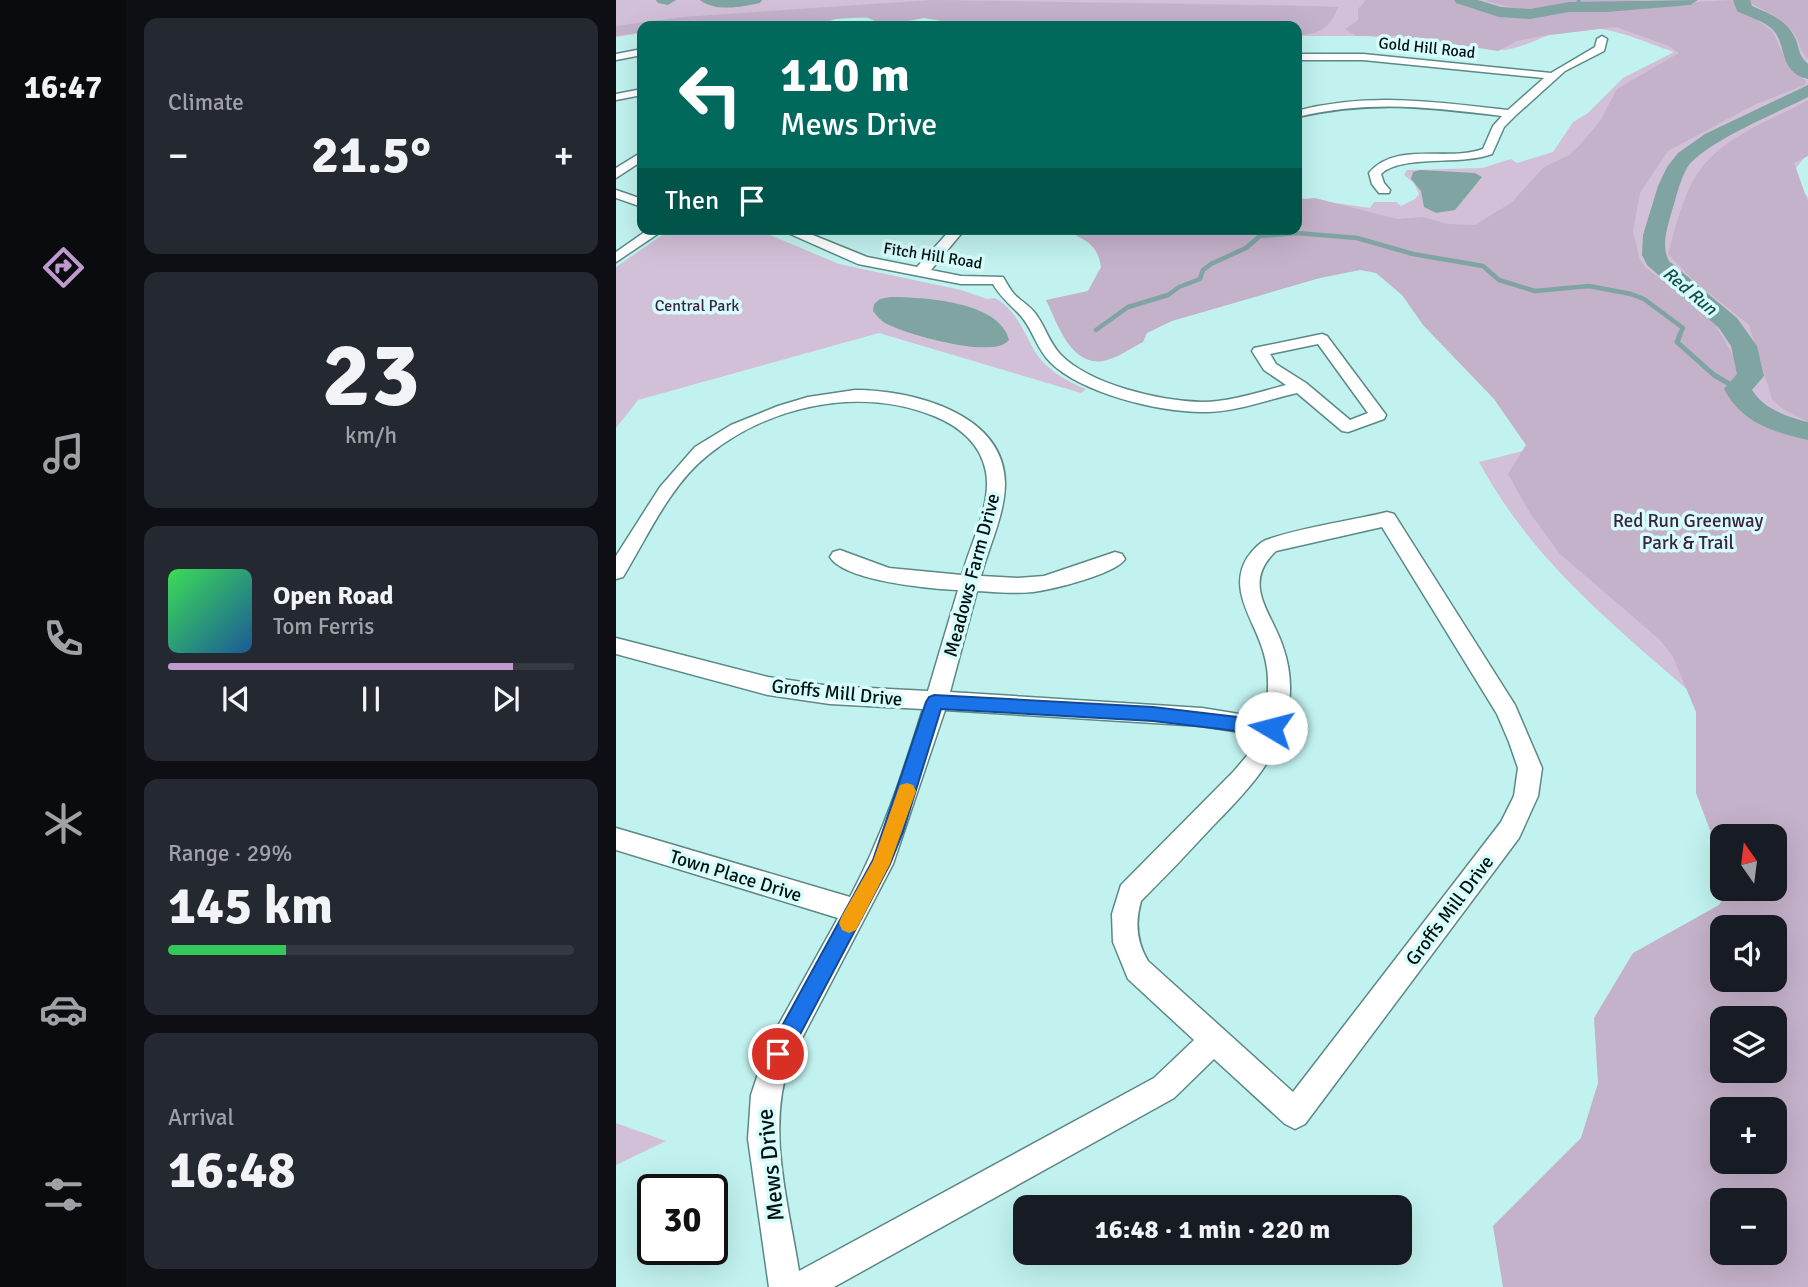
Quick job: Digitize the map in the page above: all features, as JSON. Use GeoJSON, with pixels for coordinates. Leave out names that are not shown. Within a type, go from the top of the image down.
{"type":"FeatureCollection","features":[{"type":"Feature","properties":{"kind":"street"},"geometry":{"type":"LineString","coordinates":[[1384,190],[1375,179],[1378,168],[1410,158],[1460,160],[1488,151],[1499,126],[1511,114],[1567,65],[1600,48],[1602,39]]}},
{"type":"Feature","properties":{"kind":"street"},"geometry":{"type":"LineString","coordinates":[[616,57],[637,53]]}},
{"type":"Feature","properties":{"kind":"street","name":"Gold Hill Road"},"geometry":{"type":"LineString","coordinates":[[1302,57],[1363,57],[1553,76]]}},
{"type":"Feature","properties":{"kind":"street"},"geometry":{"type":"LineString","coordinates":[[616,97],[637,93]]}},
{"type":"Feature","properties":{"kind":"street"},"geometry":{"type":"LineString","coordinates":[[1302,113],[1338,103],[1379,101],[1511,114]]}},
{"type":"Feature","properties":{"kind":"street"},"geometry":{"type":"LineString","coordinates":[[616,174],[637,159]]}},
{"type":"Feature","properties":{"kind":"street"},"geometry":{"type":"LineString","coordinates":[[616,194],[637,202]]}},
{"type":"Feature","properties":{"kind":"street"},"geometry":{"type":"LineString","coordinates":[[616,244],[637,229]]}},
{"type":"Feature","properties":{"kind":"street"},"geometry":{"type":"LineString","coordinates":[[616,258],[649,235]]}},
{"type":"Feature","properties":{"kind":"street","name":"Fitch Hill Road"},"geometry":{"type":"LineString","coordinates":[[800,235],[863,261],[961,280],[998,280],[1007,296],[1029,315],[1045,346],[1056,359],[1070,370],[1105,387],[1153,401],[1202,407],[1228,404],[1300,387]]}},
{"type":"Feature","properties":{"kind":"street"},"geometry":{"type":"LineString","coordinates":[[920,272],[953,235]]}},
{"type":"Feature","properties":{"kind":"street"},"geometry":{"type":"LineString","coordinates":[[1322,338],[1378,415],[1348,428],[1300,387],[1270,367],[1260,351],[1322,338]]}},
{"type":"Feature","properties":{"kind":"street","name":"Meadows Farm Drive"},"geometry":{"type":"LineString","coordinates":[[616,572],[684,468],[718,438],[772,414],[850,395],[874,394],[896,398],[950,415],[980,438],[989,452],[996,488],[934,702]]}},
{"type":"Feature","properties":{"kind":"street","name":"Groffs Mill Drive"},"geometry":{"type":"LineString","coordinates":[[1387,519],[1507,711],[1530,768],[1526,796],[1510,830],[1295,1114],[1138,970],[1126,952],[1123,914],[1130,894],[1260,757],[1271,728],[1278,703],[1277,662],[1249,591],[1248,577],[1251,567],[1270,546],[1387,519]]}},
{"type":"Feature","properties":{"kind":"street"},"geometry":{"type":"LineString","coordinates":[[840,557],[886,576],[907,581],[1033,585],[1088,571],[1115,559]]}},
{"type":"Feature","properties":{"kind":"street","name":"Groffs Mill Drive"},"geometry":{"type":"LineString","coordinates":[[616,646],[768,686],[830,695],[1079,708],[1202,718],[1271,728]]}},
{"type":"Feature","properties":{"kind":"street","name":"Mews Drive"},"geometry":{"type":"LineString","coordinates":[[785,1287],[763,1139],[761,1114],[766,1086],[778,1054],[881,864],[894,832],[934,702]]}},
{"type":"Feature","properties":{"kind":"street","name":"Town Place Drive"},"geometry":{"type":"LineString","coordinates":[[616,839],[856,911]]}},
{"type":"Feature","properties":{"kind":"street"},"geometry":{"type":"LineString","coordinates":[[802,1287],[1164,1088],[1215,1040]]}},
{"type":"Feature","properties":{"kind":"green space","name":"Red Run Greenway Park & Trail"},"geometry":{"type":"Polygon","coordinates":[[[616,0],[1808,0],[1808,153],[1796,168],[1802,189],[1808,198],[1808,795],[1613,624],[1563,576],[1518,523],[1479,462],[1535,448],[1602,241],[1113,300],[1281,235],[1302,235],[1302,198],[1370,208],[1374,202],[1396,202],[1401,206],[1419,194],[1414,183],[1404,175],[1407,170],[1482,168],[1511,159],[1517,163],[1553,152],[1573,122],[1588,113],[1623,78],[1674,52],[1619,33],[1591,28],[1562,31],[1505,50],[1367,36],[1302,36],[1302,21],[952,21],[935,17],[837,18],[828,21],[637,21],[637,34],[616,37],[616,0]]]}},
{"type":"Feature","properties":{"kind":"green space"},"geometry":{"type":"Polygon","coordinates":[[[932,0],[1338,7],[1332,20],[1323,29],[1302,35],[1302,21],[941,21],[924,18],[875,21],[866,17],[829,21],[653,21],[932,0]]]}},
{"type":"Feature","properties":{"kind":"green space"},"geometry":{"type":"Polygon","coordinates":[[[1366,0],[1452,0],[1473,9],[1522,17],[1589,8],[1731,0],[1773,32],[1785,59],[1806,81],[1805,85],[1754,105],[1668,151],[1640,193],[1633,231],[1640,260],[1646,268],[1710,315],[1744,375],[1757,415],[1808,434],[1808,1287],[1503,1287],[1493,1226],[1581,1138],[1598,1083],[1594,1018],[1633,953],[1719,905],[1722,901],[1787,901],[1787,824],[1710,824],[1710,830],[1696,793],[1696,712],[1673,657],[1660,640],[1560,554],[1530,513],[1508,474],[1526,445],[1494,399],[1423,325],[1402,295],[1376,273],[1360,270],[1320,278],[1172,321],[1147,333],[1143,342],[1103,361],[1092,361],[1073,350],[1046,300],[1088,291],[1101,267],[1093,247],[1075,235],[1302,235],[1302,199],[1315,198],[1397,219],[1423,217],[1448,224],[1475,225],[1512,202],[1544,167],[1569,155],[1580,145],[1600,121],[1617,89],[1679,53],[1669,46],[1616,27],[1517,41],[1498,51],[1400,36],[1357,36],[1345,29],[1358,20],[1358,9],[1366,0]]]}},
{"type":"Feature","properties":{"kind":"green space"},"geometry":{"type":"Polygon","coordinates":[[[1644,0],[1599,5],[1567,4],[1524,10],[1485,1],[1644,0]]]}},
{"type":"Feature","properties":{"kind":"green space"},"geometry":{"type":"Polygon","coordinates":[[[1745,0],[1808,0],[1808,59],[1791,29],[1745,0]]]}},
{"type":"Feature","properties":{"kind":"green space"},"geometry":{"type":"Polygon","coordinates":[[[637,23],[637,33],[616,36],[616,26],[637,23]]]}},
{"type":"Feature","properties":{"kind":"green space"},"geometry":{"type":"Polygon","coordinates":[[[1808,100],[1808,156],[1794,163],[1808,202],[1808,422],[1783,409],[1772,399],[1749,325],[1693,280],[1668,254],[1688,191],[1709,159],[1743,133],[1808,100]]]}},
{"type":"Feature","properties":{"kind":"green space","name":"Central Park"},"geometry":{"type":"Polygon","coordinates":[[[662,235],[770,235],[839,264],[961,290],[987,299],[995,298],[1014,315],[1034,350],[1050,369],[1086,389],[1081,393],[879,333],[638,400],[616,428],[616,267],[662,235]]]}},
{"type":"Feature","properties":{"kind":"green space"},"geometry":{"type":"Polygon","coordinates":[[[616,1123],[666,1141],[616,1165],[616,1123]]]}},
{"type":"Feature","properties":{"kind":"water"},"geometry":{"type":"Polygon","coordinates":[[[1420,170],[1475,173],[1482,177],[1455,210],[1436,213],[1424,207],[1421,191],[1411,179],[1413,172],[1420,170]]]}},
{"type":"Feature","properties":{"kind":"water"},"geometry":{"type":"Polygon","coordinates":[[[890,297],[939,300],[976,309],[1003,327],[1009,340],[1000,345],[968,346],[895,328],[883,322],[873,311],[874,304],[880,299],[890,297]]]}},
{"type":"Feature","properties":{"kind":"waterway","name":"Red Run"},"geometry":{"type":"LineString","coordinates":[[708,0],[732,3],[754,0]]}},
{"type":"Feature","properties":{"kind":"waterway","name":"Red Run"},"geometry":{"type":"LineString","coordinates":[[1462,0],[1499,12],[1530,14],[1569,7],[1606,7],[1690,0]]}},
{"type":"Feature","properties":{"kind":"waterway"},"geometry":{"type":"LineString","coordinates":[[1577,6],[1579,0]]}},
{"type":"Feature","properties":{"kind":"waterway","name":"Red Run"},"geometry":{"type":"LineString","coordinates":[[1741,0],[1745,4],[1743,8],[1771,21],[1782,30],[1791,58],[1808,74]]}},
{"type":"Feature","properties":{"kind":"waterway","name":"Red Run"},"geometry":{"type":"LineString","coordinates":[[1808,90],[1712,138],[1685,157],[1677,167],[1669,186],[1654,235],[1654,255],[1659,265],[1728,323],[1744,346],[1751,376],[1738,389],[1743,398],[1767,418],[1808,431]]}},
{"type":"Feature","properties":{"kind":"waterway"},"geometry":{"type":"LineString","coordinates":[[1302,233],[1357,238],[1413,254],[1483,266],[1499,280],[1535,291],[1589,286],[1631,294],[1644,299],[1683,328],[1679,336]]}},
{"type":"Feature","properties":{"kind":"waterway"},"geometry":{"type":"LineString","coordinates":[[1096,330],[1128,307],[1168,295],[1179,287],[1200,279],[1203,270],[1211,264],[1246,248],[1260,236],[1272,235]]}},
{"type":"Feature","properties":{"kind":"waterway"},"geometry":{"type":"LineString","coordinates":[[1680,335],[1677,342],[1714,375],[1738,389]]}},
{"type":"Feature","properties":{"kind":"slow traffic"},"geometry":{"type":"LineString","coordinates":[[849,923],[881,864],[907,791]]}},
{"type":"Feature","properties":{"kind":"route"},"geometry":{"type":"LineString","coordinates":[[778,1054],[881,864],[894,832],[934,702],[1079,708],[1202,718],[1271,728]]}}]}
